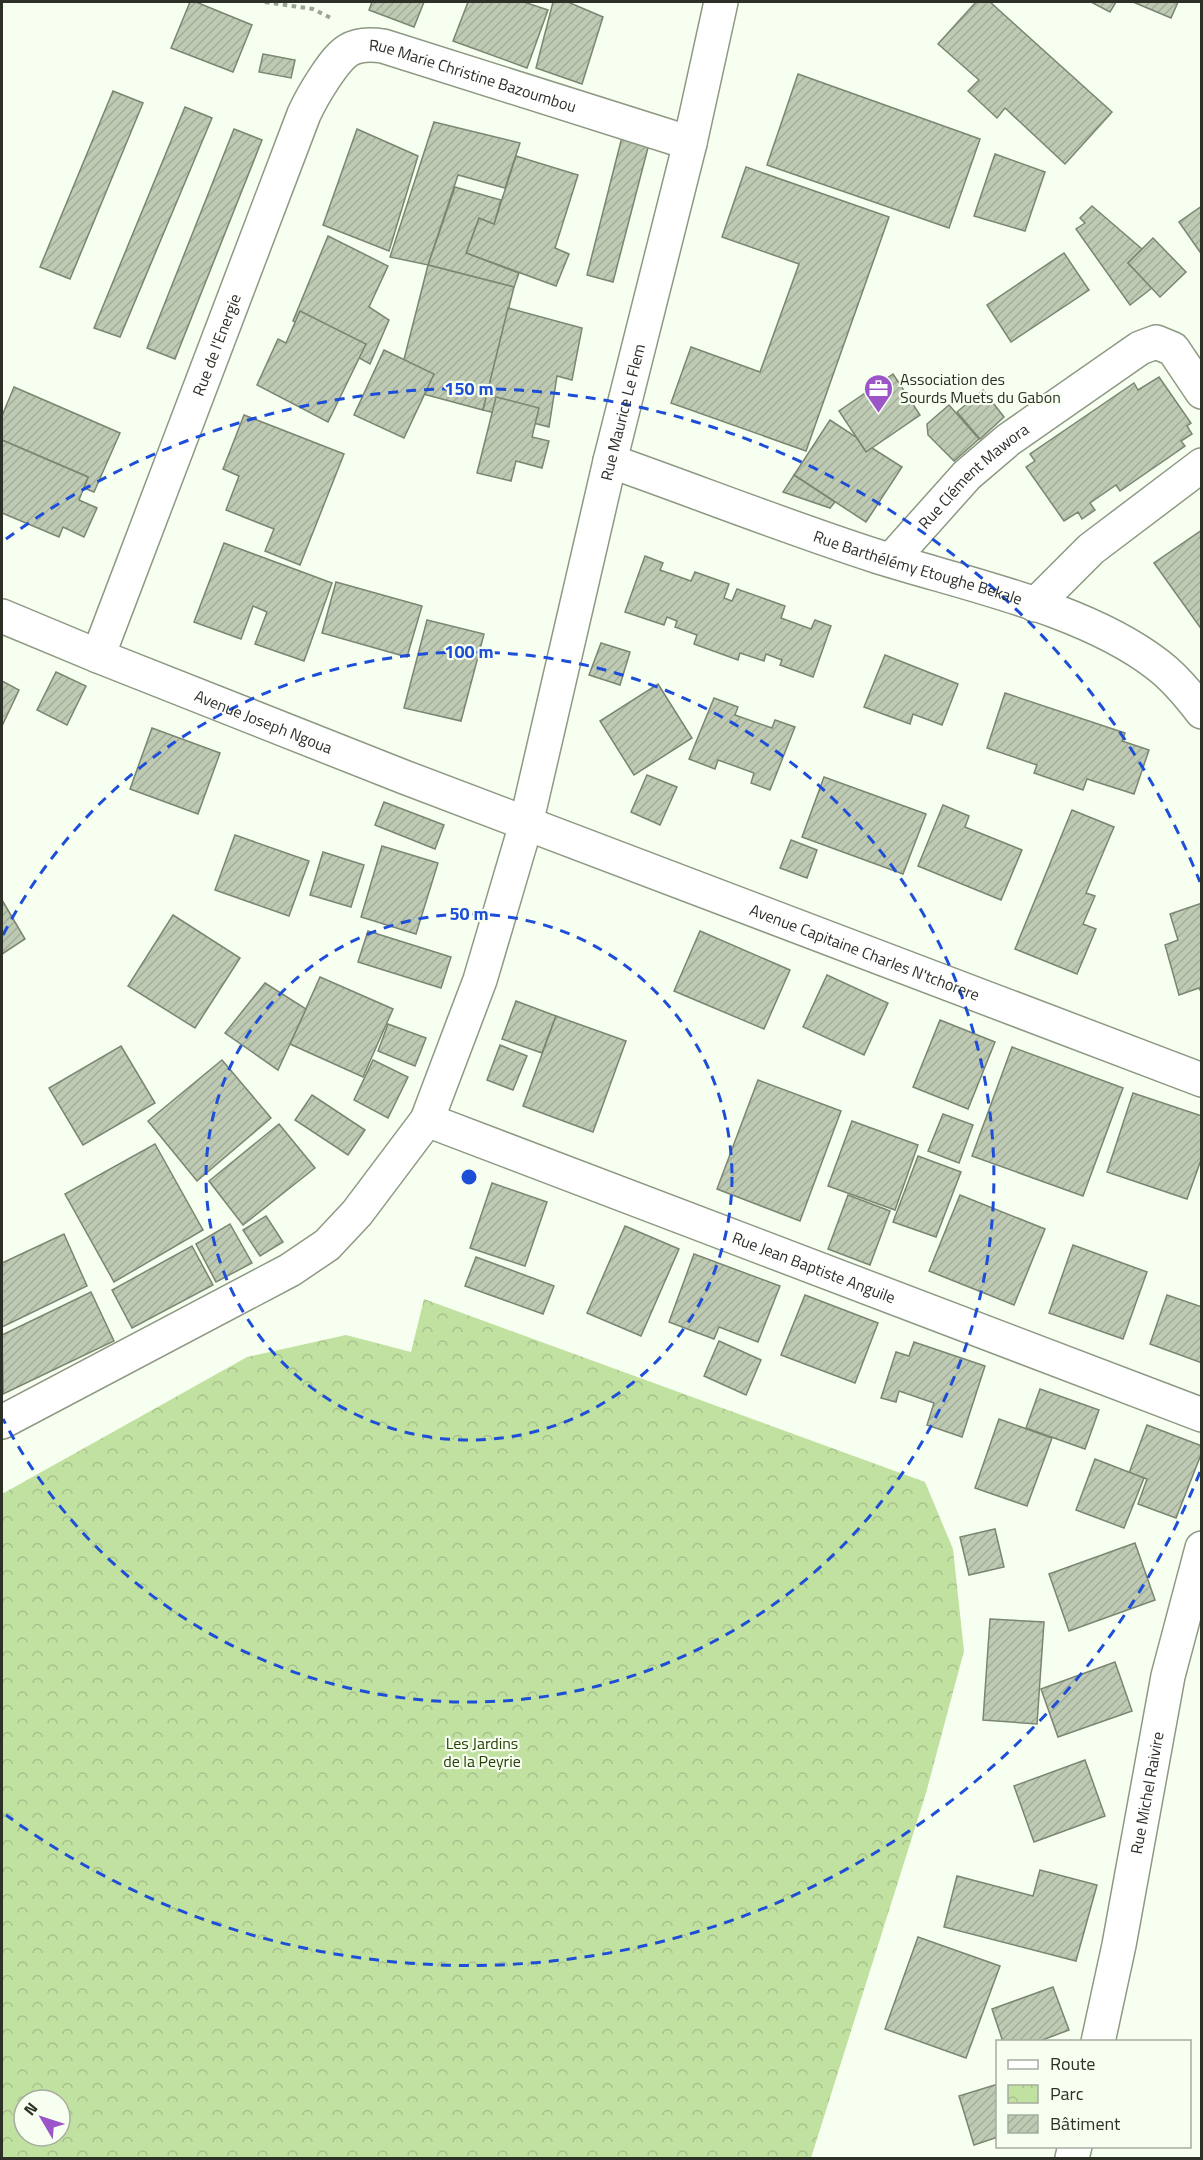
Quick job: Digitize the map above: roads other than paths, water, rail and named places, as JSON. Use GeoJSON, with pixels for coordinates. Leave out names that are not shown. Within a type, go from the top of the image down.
{"type":"FeatureCollection","features":[{"type":"Feature","properties":{"kind":"street","name":"Rue Maurice Le Flem"},"geometry":{"type":"LineString","coordinates":[[2,1422],[291,1270],[327,1245],[357,1213],[427,1120],[480,981],[526,824],[610,461],[690,143],[721,2]]}},
{"type":"Feature","properties":{"kind":"street","name":"Rue Marie Christine Bazoumbou"},"geometry":{"type":"LineString","coordinates":[[356,46],[370,44],[383,46],[690,143]]}},
{"type":"Feature","properties":{"kind":"street","name":"Rue de l'Energie"},"geometry":{"type":"LineString","coordinates":[[98,656],[304,114],[314,92],[337,59],[356,46]]}},
{"type":"Feature","properties":{"kind":"street","name":"Rue Clément Mawora"},"geometry":{"type":"LineString","coordinates":[[891,560],[975,468],[1008,440],[1140,348],[1156,342],[1173,349],[1202,392]]}},
{"type":"Feature","properties":{"kind":"street","name":"Rue Barthélémy Etoughe Bekale"},"geometry":{"type":"LineString","coordinates":[[610,461],[891,560],[1066,616],[1121,641],[1159,665],[1202,712]]}},
{"type":"Feature","properties":{"kind":"street"},"geometry":{"type":"LineString","coordinates":[[1035,605],[1091,549],[1202,465]]}},
{"type":"Feature","properties":{"kind":"street","name":"Avenue Joseph Ngoua"},"geometry":{"type":"LineString","coordinates":[[2,616],[526,824]]}},
{"type":"Feature","properties":{"kind":"street","name":"Avenue Capitaine Charles N'tchorere"},"geometry":{"type":"LineString","coordinates":[[526,824],[1202,1080]]}},
{"type":"Feature","properties":{"kind":"street","name":"Rue Jean Baptiste Anguile"},"geometry":{"type":"LineString","coordinates":[[427,1120],[1202,1415]]}},
{"type":"Feature","properties":{"kind":"street","name":"Rue Michel Raivire"},"geometry":{"type":"LineString","coordinates":[[1098,2040],[1119,1945],[1168,1676],[1202,1548]]}},
{"type":"Feature","properties":{"kind":"place","name":"Association des Sourds Muets du Gabon"},"geometry":{"type":"Point","coordinates":[879,414]}},
{"type":"Feature","properties":{"kind":"park label","name":"Les Jardins de la Peyrie"},"geometry":{"type":"Point","coordinates":[482,1752]}}]}
